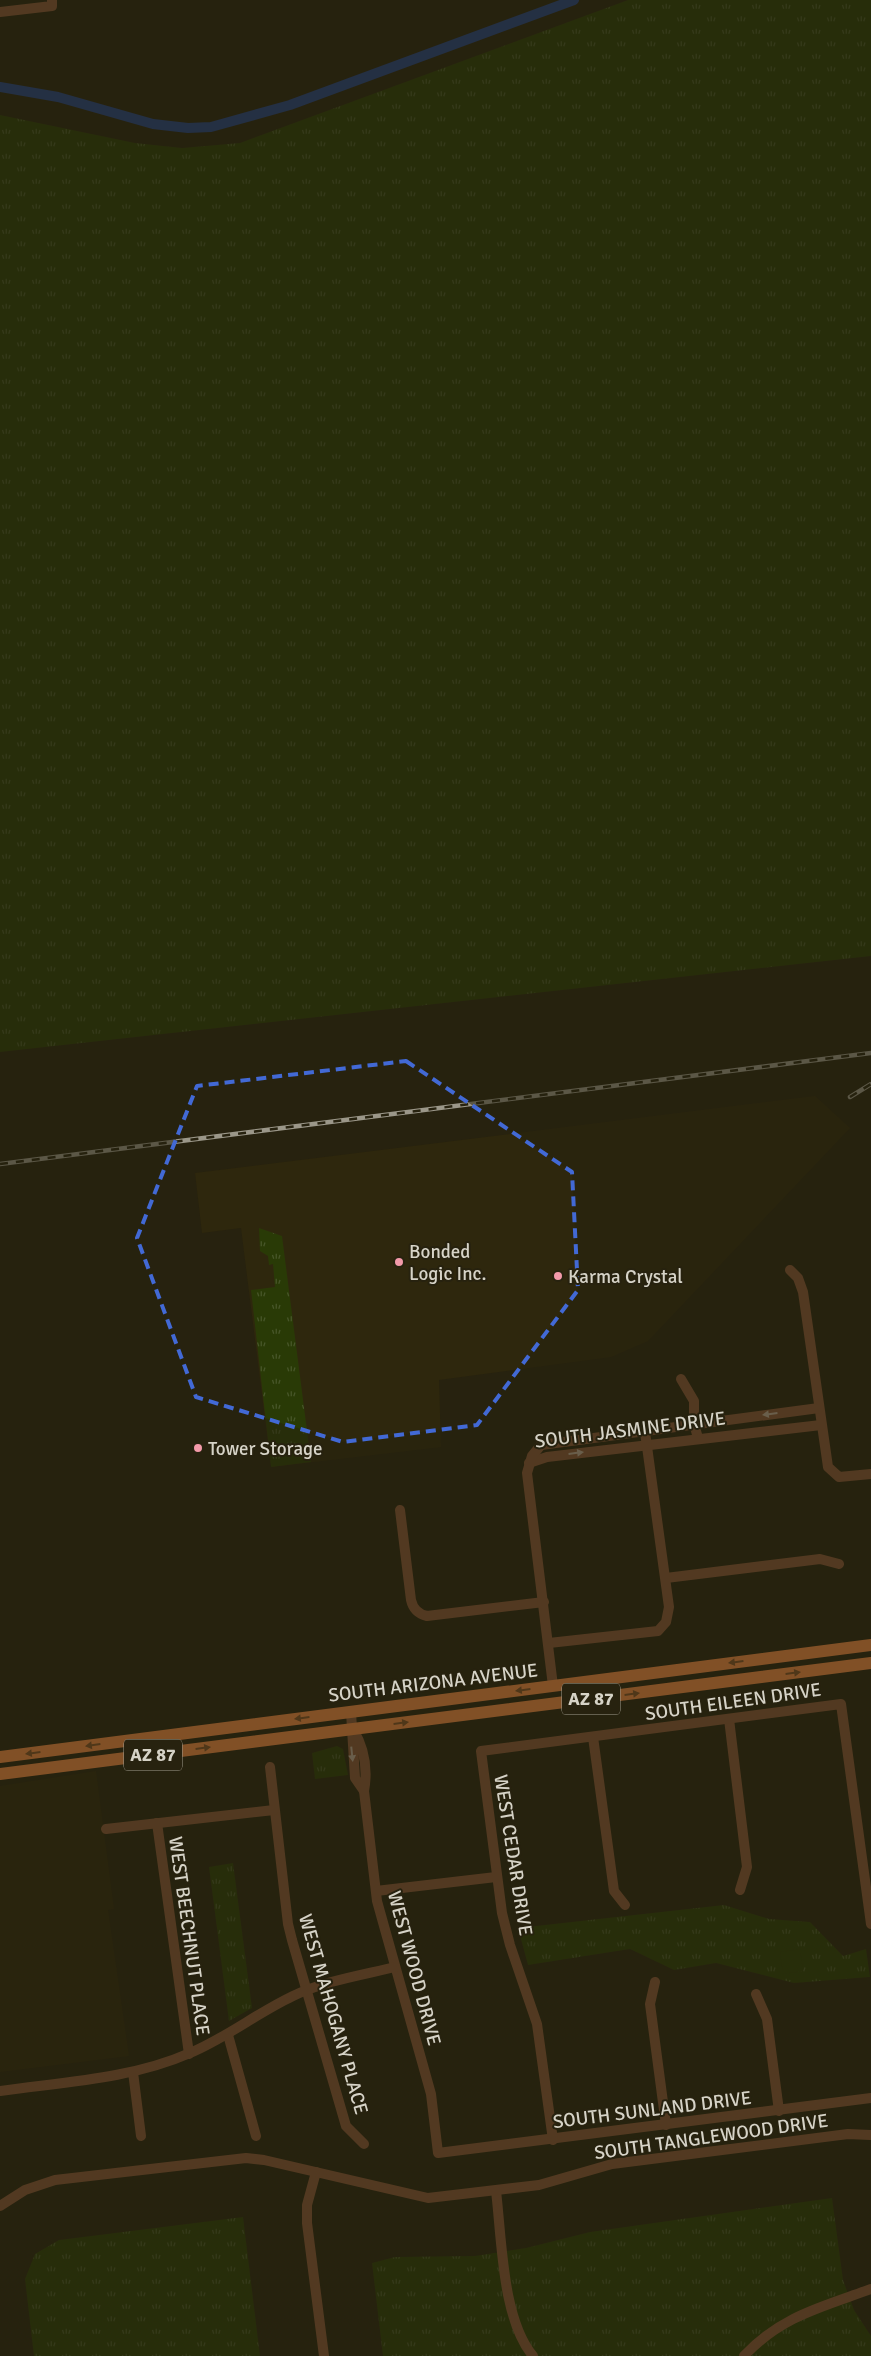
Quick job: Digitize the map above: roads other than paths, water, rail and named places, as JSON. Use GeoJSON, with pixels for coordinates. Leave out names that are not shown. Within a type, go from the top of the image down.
{"type":"FeatureCollection","features":[{"type":"Feature","properties":{"kind":"main road","name":"SOUTH ARIZONA AVENUE"},"geometry":{"type":"LineString","coordinates":[[0,1757],[871,1644]]}},
{"type":"Feature","properties":{"kind":"main road","name":"SOUTH ARIZONA AVENUE"},"geometry":{"type":"LineString","coordinates":[[0,1774],[871,1663]]}},
{"type":"Feature","properties":{"kind":"main road"},"geometry":{"type":"LineString","coordinates":[[66,1749],[68,1766]]}},
{"type":"Feature","properties":{"kind":"street"},"geometry":{"type":"LineString","coordinates":[[0,12],[52,3]]}},
{"type":"Feature","properties":{"kind":"street"},"geometry":{"type":"LineString","coordinates":[[790,1270],[798,1278],[803,1292],[825,1457],[832,1473],[844,1478],[871,1474]]}},
{"type":"Feature","properties":{"kind":"street"},"geometry":{"type":"LineString","coordinates":[[681,1379],[694,1400],[694,1424],[698,1438]]}},
{"type":"Feature","properties":{"kind":"street","name":"SOUTH JASMINE DRIVE"},"geometry":{"type":"LineString","coordinates":[[529,1463],[541,1444],[819,1408]]}},
{"type":"Feature","properties":{"kind":"street","name":"SOUTH JASMINE DRIVE"},"geometry":{"type":"LineString","coordinates":[[529,1463],[547,1457],[821,1425]]}},
{"type":"Feature","properties":{"kind":"street"},"geometry":{"type":"LineString","coordinates":[[549,1643],[658,1630],[666,1622],[668,1614],[666,1578],[645,1432]]}},
{"type":"Feature","properties":{"kind":"street"},"geometry":{"type":"LineString","coordinates":[[529,1463],[527,1473],[554,1686]]}},
{"type":"Feature","properties":{"kind":"street"},"geometry":{"type":"LineString","coordinates":[[400,1510],[411,1600],[416,1611],[428,1616],[544,1602]]}},
{"type":"Feature","properties":{"kind":"street"},"geometry":{"type":"LineString","coordinates":[[666,1578],[820,1559],[839,1564]]}},
{"type":"Feature","properties":{"kind":"street","name":"SOUTH EILEEN DRIVE"},"geometry":{"type":"LineString","coordinates":[[481,1751],[841,1704],[871,1924]]}},
{"type":"Feature","properties":{"kind":"street","name":"WEST WOOD DRIVE"},"geometry":{"type":"LineString","coordinates":[[351,1712],[353,1730],[351,1746],[355,1778],[364,1792],[376,1891],[431,2094],[438,2153]]}},
{"type":"Feature","properties":{"kind":"street"},"geometry":{"type":"LineString","coordinates":[[729,1719],[747,1867],[740,1890]]}},
{"type":"Feature","properties":{"kind":"street"},"geometry":{"type":"LineString","coordinates":[[594,1737],[614,1891],[626,1905]]}},
{"type":"Feature","properties":{"kind":"street","name":"WEST CEDAR DRIVE"},"geometry":{"type":"LineString","coordinates":[[481,1751],[496,1877],[506,1932],[537,2024],[552,2140]]}},
{"type":"Feature","properties":{"kind":"street","name":"WEST MAHOGANY PLACE"},"geometry":{"type":"LineString","coordinates":[[270,1767],[288,1924],[346,2126],[364,2144]]}},
{"type":"Feature","properties":{"kind":"street"},"geometry":{"type":"LineString","coordinates":[[106,1829],[274,1810]]}},
{"type":"Feature","properties":{"kind":"street","name":"WEST BEECHNUT PLACE"},"geometry":{"type":"LineString","coordinates":[[157,1823],[189,2054]]}},
{"type":"Feature","properties":{"kind":"street"},"geometry":{"type":"LineString","coordinates":[[376,1891],[496,1877]]}},
{"type":"Feature","properties":{"kind":"street"},"geometry":{"type":"LineString","coordinates":[[0,2091],[133,2072],[189,2054],[228,2035],[291,1997],[307,1990],[395,1966]]}},
{"type":"Feature","properties":{"kind":"street"},"geometry":{"type":"LineString","coordinates":[[655,1982],[650,2004],[666,2126]]}},
{"type":"Feature","properties":{"kind":"street"},"geometry":{"type":"LineString","coordinates":[[756,1994],[767,2019],[779,2111]]}},
{"type":"Feature","properties":{"kind":"street","name":"WEST BEECHNUT PLACE"},"geometry":{"type":"LineString","coordinates":[[228,2035],[256,2136]]}},
{"type":"Feature","properties":{"kind":"street"},"geometry":{"type":"LineString","coordinates":[[133,2072],[141,2136]]}},
{"type":"Feature","properties":{"kind":"street","name":"SOUTH SUNLAND DRIVE"},"geometry":{"type":"LineString","coordinates":[[438,2153],[666,2126],[871,2098]]}},
{"type":"Feature","properties":{"kind":"street","name":"SOUTH TANGLEWOOD DRIVE"},"geometry":{"type":"LineString","coordinates":[[0,2206],[25,2190],[55,2180],[246,2158],[428,2198],[539,2185],[612,2164],[848,2134],[871,2135]]}},
{"type":"Feature","properties":{"kind":"street"},"geometry":{"type":"LineString","coordinates":[[316,2172],[307,2205],[307,2223],[324,2356]]}},
{"type":"Feature","properties":{"kind":"street"},"geometry":{"type":"LineString","coordinates":[[496,2191],[510,2307],[523,2344],[534,2356]]}},
{"type":"Feature","properties":{"kind":"street"},"geometry":{"type":"LineString","coordinates":[[744,2356],[761,2338],[786,2321],[871,2289]]}},
{"type":"Feature","properties":{"kind":"waterway"},"geometry":{"type":"LineString","coordinates":[[0,87],[58,97],[153,124],[188,128],[211,127],[290,105],[574,0]]}},
{"type":"Feature","properties":{"kind":"railway"},"geometry":{"type":"LineString","coordinates":[[0,1164],[871,1053]]}},
{"type":"Feature","properties":{"kind":"railway"},"geometry":{"type":"LineString","coordinates":[[850,1097],[871,1084]]}},
{"type":"Feature","properties":{"kind":"place","name":"Bonded Logic Inc."},"geometry":{"type":"Point","coordinates":[399,1262]}},
{"type":"Feature","properties":{"kind":"place","name":"Karma Crystal"},"geometry":{"type":"Point","coordinates":[558,1276]}},
{"type":"Feature","properties":{"kind":"place","name":"Tower Storage"},"geometry":{"type":"Point","coordinates":[198,1448]}}]}
